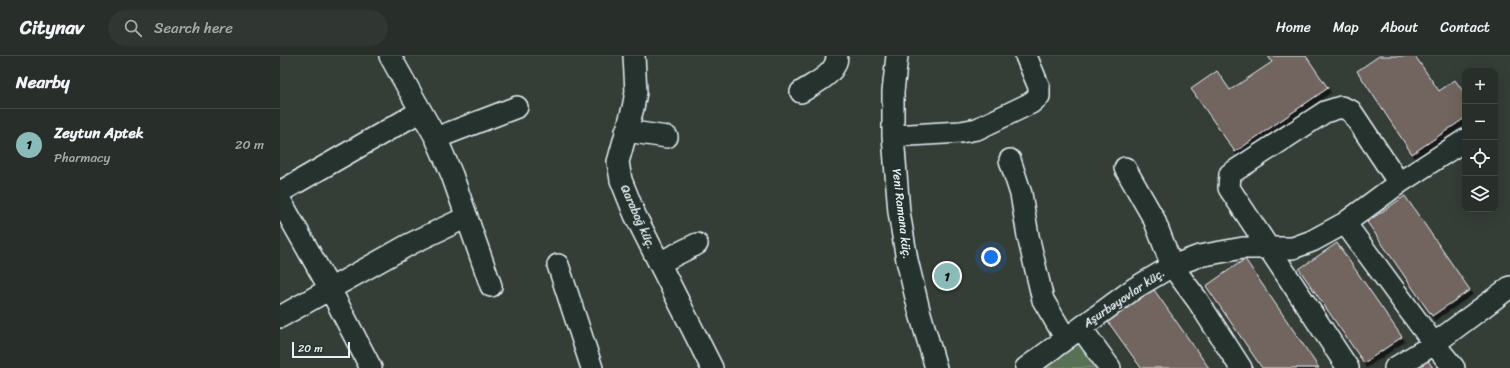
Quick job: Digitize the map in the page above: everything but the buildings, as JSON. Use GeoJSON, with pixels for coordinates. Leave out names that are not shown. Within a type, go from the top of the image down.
{"type":"FeatureCollection","features":[{"type":"Feature","properties":{"kind":"street"},"geometry":{"type":"LineString","coordinates":[[390,56],[436,138],[452,175],[491,286]]}},
{"type":"Feature","properties":{"kind":"street","name":"Qarabağ küç."},"geometry":{"type":"LineString","coordinates":[[634,56],[636,92],[634,108],[618,162],[621,180],[635,215],[712,368]]}},
{"type":"Feature","properties":{"kind":"street"},"geometry":{"type":"LineString","coordinates":[[801,92],[832,72],[837,56]]}},
{"type":"Feature","properties":{"kind":"street","name":"Yeni Ramana küç."},"geometry":{"type":"LineString","coordinates":[[897,56],[893,136],[900,212],[907,260],[919,310],[936,368]]}},
{"type":"Feature","properties":{"kind":"street"},"geometry":{"type":"LineString","coordinates":[[893,136],[961,132],[977,129],[1031,103],[1039,96],[1039,87],[1026,56]]}},
{"type":"Feature","properties":{"kind":"street"},"geometry":{"type":"LineString","coordinates":[[436,138],[517,107]]}},
{"type":"Feature","properties":{"kind":"street"},"geometry":{"type":"LineString","coordinates":[[1348,368],[1229,188],[1230,174],[1325,112],[1340,107],[1351,111],[1399,183]]}},
{"type":"Feature","properties":{"kind":"street"},"geometry":{"type":"LineString","coordinates":[[280,192],[421,111]]}},
{"type":"Feature","properties":{"kind":"street"},"geometry":{"type":"LineString","coordinates":[[626,131],[668,137]]}},
{"type":"Feature","properties":{"kind":"street","name":"Aşurbəyovlar küç."},"geometry":{"type":"LineString","coordinates":[[1026,368],[1135,288],[1172,266],[1199,256],[1243,248],[1293,248],[1312,241],[1345,223],[1399,183],[1462,142]]}},
{"type":"Feature","properties":{"kind":"street"},"geometry":{"type":"LineString","coordinates":[[1010,160],[1021,194],[1028,236],[1043,300],[1073,334],[1110,368]]}},
{"type":"Feature","properties":{"kind":"street"},"geometry":{"type":"LineString","coordinates":[[1125,168],[1154,219],[1172,266],[1198,301],[1241,368]]}},
{"type":"Feature","properties":{"kind":"street"},"geometry":{"type":"LineString","coordinates":[[280,200],[330,289],[371,368]]}},
{"type":"Feature","properties":{"kind":"street"},"geometry":{"type":"LineString","coordinates":[[280,317],[410,244],[467,217]]}},
{"type":"Feature","properties":{"kind":"street"},"geometry":{"type":"LineString","coordinates":[[1345,223],[1434,344],[1454,368]]}},
{"type":"Feature","properties":{"kind":"street"},"geometry":{"type":"LineString","coordinates":[[659,263],[697,244]]}},
{"type":"Feature","properties":{"kind":"street"},"geometry":{"type":"LineString","coordinates":[[558,264],[592,368]]}},
{"type":"Feature","properties":{"kind":"street"},"geometry":{"type":"LineString","coordinates":[[1395,368],[1434,344],[1510,287]]}},
{"type":"Feature","properties":{"kind":"green space"},"geometry":{"type":"Polygon","coordinates":[[[1082,338],[1102,368],[1043,368],[1082,338]]]}},
{"type":"Feature","properties":{"kind":"place","name":"Zeytun Aptek"},"geometry":{"type":"Point","coordinates":[947,276]}}]}
